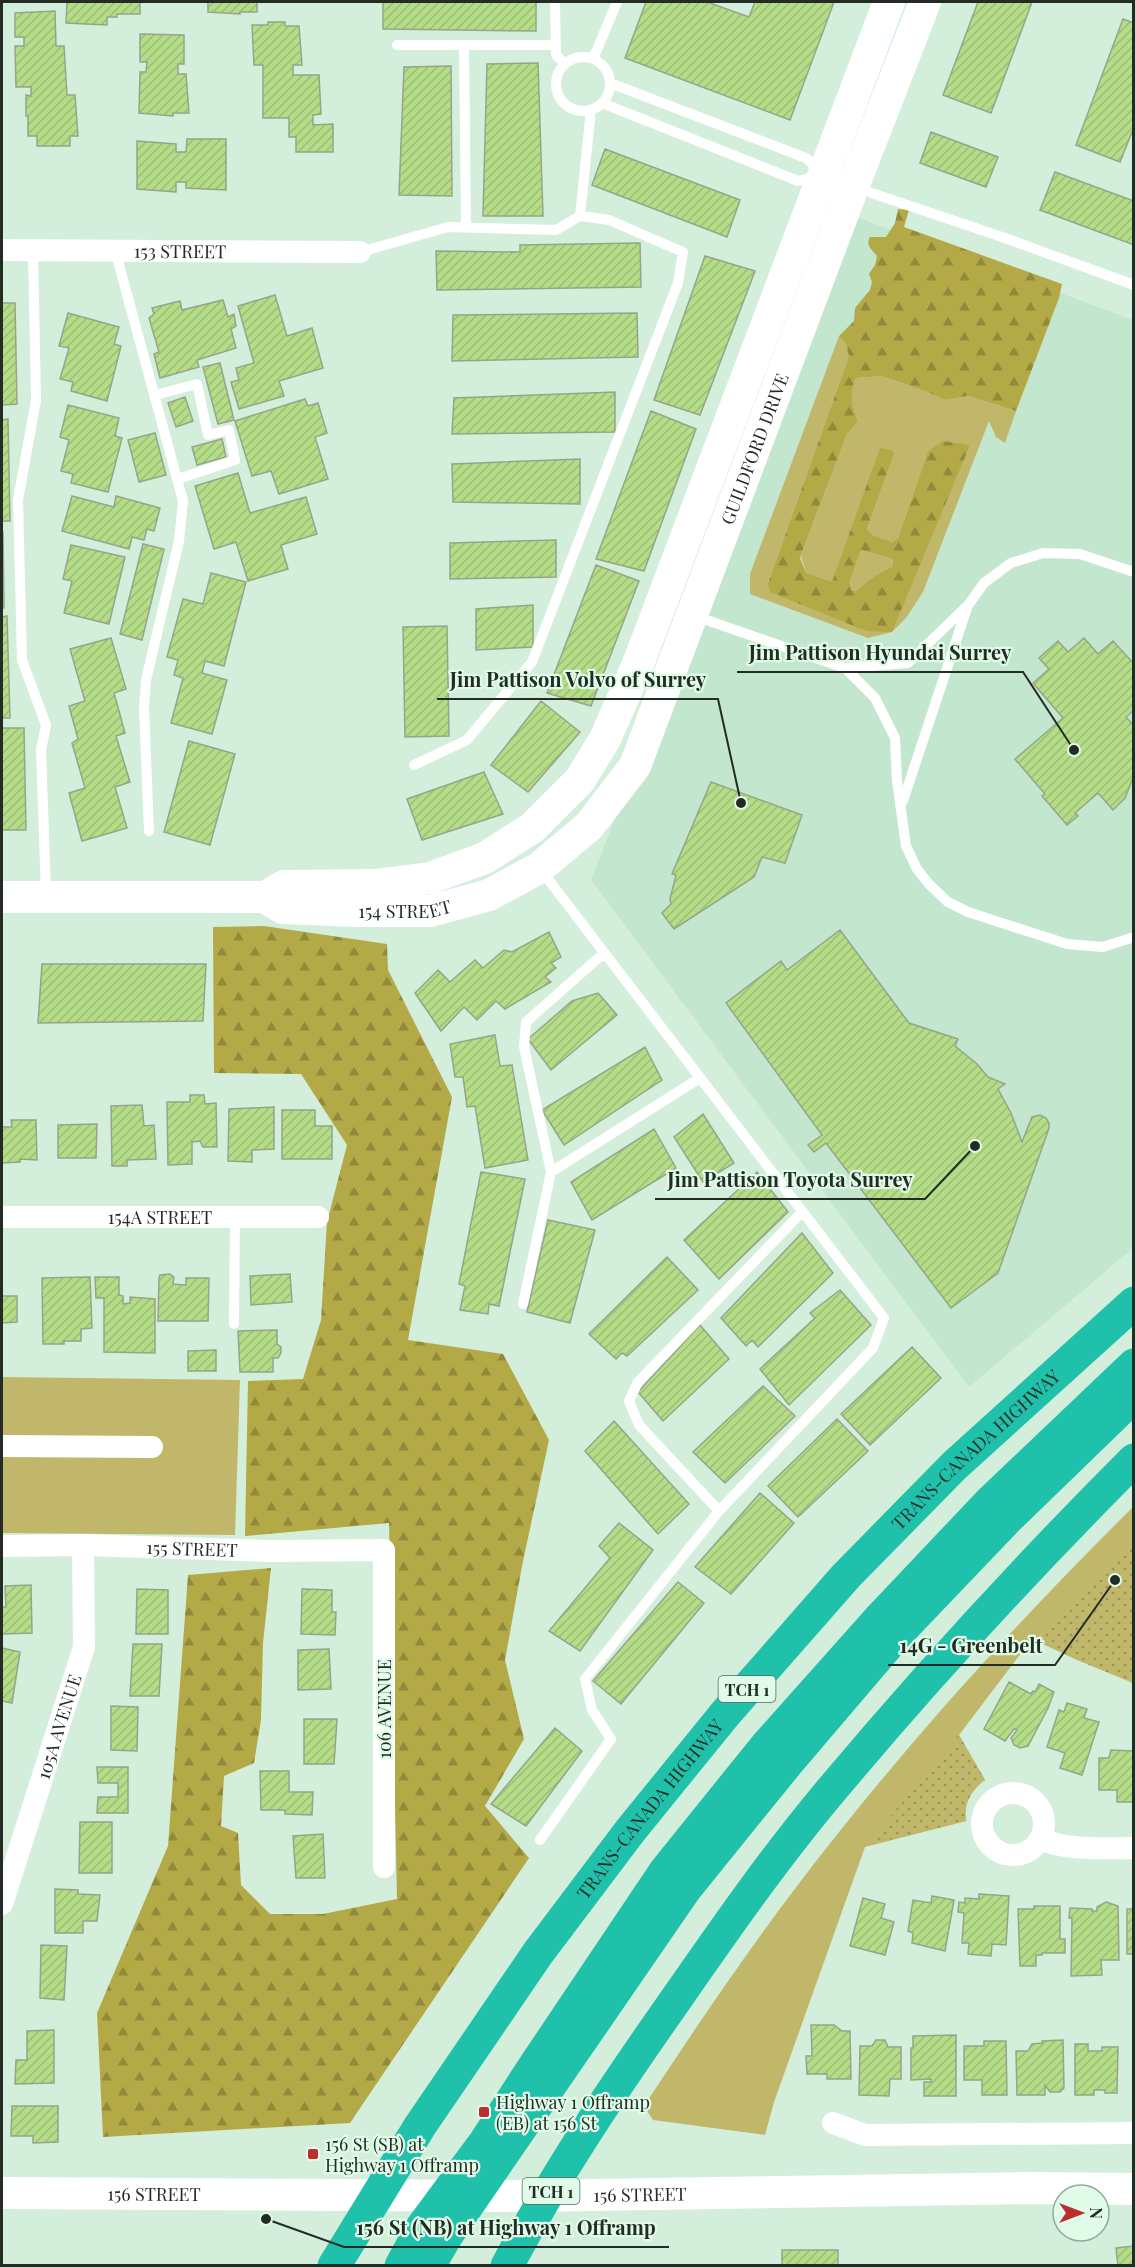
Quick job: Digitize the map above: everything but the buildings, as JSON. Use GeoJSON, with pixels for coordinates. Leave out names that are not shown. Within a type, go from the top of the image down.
{"type":"FeatureCollection","features":[{"type":"Feature","properties":{"kind":"highway","name":"TRANS-CANADA HIGHWAY"},"geometry":{"type":"LineString","coordinates":[[335,2264],[420,2126],[538,1953],[630,1831],[726,1714],[846,1576],[946,1475],[1109,1323],[1134,1303]]}},
{"type":"Feature","properties":{"kind":"highway"},"geometry":{"type":"LineString","coordinates":[[429,2265],[445,2238],[459,2195],[485,2142],[666,1870],[766,1746],[881,1617],[989,1503],[1134,1365]]}},
{"type":"Feature","properties":{"kind":"highway"},"geometry":{"type":"LineString","coordinates":[[401,2265],[422,2227],[459,2195],[686,1888],[788,1762],[898,1633],[1006,1520],[1134,1396]]}},
{"type":"Feature","properties":{"kind":"highway","name":"TCH 1"},"geometry":{"type":"LineString","coordinates":[[509,2263],[592,2122],[735,1915],[827,1796],[953,1649],[1039,1555],[1134,1460]]}},
{"type":"Feature","properties":{"kind":"main road","name":"GUILDFORD DRIVE"},"geometry":{"type":"LineString","coordinates":[[539,868],[590,826],[634,766],[676,609],[838,181],[889,2]]}},
{"type":"Feature","properties":{"kind":"main road","name":"GUILDFORD DRIVE"},"geometry":{"type":"LineString","coordinates":[[838,181],[925,2]]}},
{"type":"Feature","properties":{"kind":"main road","name":"GUILDFORD DRIVE"},"geometry":{"type":"LineString","coordinates":[[532,828],[580,780],[605,739],[638,664],[676,609]]}},
{"type":"Feature","properties":{"kind":"main road","name":"154 STREET"},"geometry":{"type":"LineString","coordinates":[[2,897],[265,897],[284,886],[375,885],[430,878],[485,858],[532,828]]}},
{"type":"Feature","properties":{"kind":"main road","name":"154 STREET"},"geometry":{"type":"LineString","coordinates":[[265,897],[283,908],[430,911],[489,895],[539,868]]}},
{"type":"Feature","properties":{"kind":"main road","name":"156 STREET"},"geometry":{"type":"LineString","coordinates":[[2,2193],[459,2195],[1134,2188]]}},
{"type":"Feature","properties":{"kind":"street","name":"153 STREET"},"geometry":{"type":"LineString","coordinates":[[2,250],[360,252]]}},
{"type":"Feature","properties":{"kind":"street","name":"154A STREET"},"geometry":{"type":"LineString","coordinates":[[2,1217],[318,1217]]}},
{"type":"Feature","properties":{"kind":"street"},"geometry":{"type":"LineString","coordinates":[[2,1446],[152,1447]]}},
{"type":"Feature","properties":{"kind":"street","name":"155 STREET"},"geometry":{"type":"LineString","coordinates":[[2,1546],[83,1545],[271,1551],[384,1550]]}},
{"type":"Feature","properties":{"kind":"street","name":"105A AVENUE"},"geometry":{"type":"LineString","coordinates":[[2,1904],[8,1868],[84,1647],[83,1545]]}},
{"type":"Feature","properties":{"kind":"street","name":"106 AVENUE"},"geometry":{"type":"LineString","coordinates":[[384,1550],[384,1867]]}},
{"type":"Feature","properties":{"kind":"street"},"geometry":{"type":"LineString","coordinates":[[1040,1839],[1073,1847],[1134,1848]]}},
{"type":"Feature","properties":{"kind":"street"},"geometry":{"type":"LineString","coordinates":[[833,2123],[865,2135],[1134,2133]]}},
{"type":"Feature","properties":{"kind":"lane"},"geometry":{"type":"LineString","coordinates":[[555,2],[556,55],[565,64]]}},
{"type":"Feature","properties":{"kind":"lane"},"geometry":{"type":"LineString","coordinates":[[593,59],[617,2]]}},
{"type":"Feature","properties":{"kind":"lane"},"geometry":{"type":"LineString","coordinates":[[397,45],[556,45]]}},
{"type":"Feature","properties":{"kind":"lane"},"geometry":{"type":"LineString","coordinates":[[464,45],[466,227]]}},
{"type":"Feature","properties":{"kind":"lane"},"geometry":{"type":"LineString","coordinates":[[578,57],[593,59],[603,66],[608,74],[609,92],[602,103],[591,110],[573,110],[560,98],[556,82],[558,73],[565,64],[578,57]]}},
{"type":"Feature","properties":{"kind":"lane"},"geometry":{"type":"LineString","coordinates":[[610,83],[806,158],[838,181],[1134,285]]}},
{"type":"Feature","properties":{"kind":"lane"},"geometry":{"type":"LineString","coordinates":[[602,103],[798,181],[838,181]]}},
{"type":"Feature","properties":{"kind":"lane"},"geometry":{"type":"LineString","coordinates":[[580,216],[591,110]]}},
{"type":"Feature","properties":{"kind":"lane"},"geometry":{"type":"LineString","coordinates":[[360,252],[448,227],[556,230],[580,216],[609,220],[683,252],[678,283],[532,662],[467,740],[414,765]]}},
{"type":"Feature","properties":{"kind":"lane"},"geometry":{"type":"LineString","coordinates":[[33,250],[36,400],[18,500],[22,660],[46,725],[41,750],[46,897]]}},
{"type":"Feature","properties":{"kind":"lane"},"geometry":{"type":"LineString","coordinates":[[115,250],[183,501],[179,541],[146,681],[149,831]]}},
{"type":"Feature","properties":{"kind":"lane"},"geometry":{"type":"LineString","coordinates":[[155,395],[197,384],[208,435],[229,430],[235,460],[178,479]]}},
{"type":"Feature","properties":{"kind":"lane"},"geometry":{"type":"LineString","coordinates":[[676,609],[845,668],[908,663],[969,604],[984,583],[1011,562],[1043,554],[1080,554],[1134,572]]}},
{"type":"Feature","properties":{"kind":"lane"},"geometry":{"type":"LineString","coordinates":[[902,804],[969,604]]}},
{"type":"Feature","properties":{"kind":"lane"},"geometry":{"type":"LineString","coordinates":[[845,668],[875,698],[895,738],[897,781],[906,846],[922,876],[948,902],[968,912],[1067,944],[1103,947],[1134,937]]}},
{"type":"Feature","properties":{"kind":"lane"},"geometry":{"type":"LineString","coordinates":[[539,868],[884,1318],[873,1347],[719,1511],[585,1679],[592,1710],[612,1739],[540,1840]]}},
{"type":"Feature","properties":{"kind":"lane"},"geometry":{"type":"LineString","coordinates":[[523,1304],[551,1172],[524,1047],[526,1022],[604,954]]}},
{"type":"Feature","properties":{"kind":"lane"},"geometry":{"type":"LineString","coordinates":[[551,1172],[700,1078]]}},
{"type":"Feature","properties":{"kind":"lane"},"geometry":{"type":"LineString","coordinates":[[719,1511],[639,1425],[629,1401],[638,1382],[802,1212]]}},
{"type":"Feature","properties":{"kind":"lane"},"geometry":{"type":"LineString","coordinates":[[234,1324],[235,1217]]}},
{"type":"Feature","properties":{"kind":"shaded area"},"geometry":{"type":"Polygon","coordinates":[[[851,215],[1133,320],[1133,1248],[969,1387],[591,880],[851,215]]]}},
{"type":"Feature","properties":{"kind":"shaded area"},"geometry":{"type":"Polygon","coordinates":[[[839,336],[845,343],[849,356],[768,583],[866,631],[970,446],[943,442],[928,451],[898,538],[892,542],[871,535],[867,529],[894,454],[832,583],[806,573],[801,556],[847,434],[858,422],[852,400],[856,378],[881,376],[945,400],[968,396],[1016,411],[1005,443],[996,437],[989,421],[923,592],[906,618],[892,632],[868,638],[750,594],[750,574],[839,336]]]}},
{"type":"Feature","properties":{"kind":"shaded area"},"geometry":{"type":"Polygon","coordinates":[[[861,550],[893,559],[893,566],[873,577],[857,591],[851,589],[850,581],[861,550]]]}},
{"type":"Feature","properties":{"kind":"shaded area"},"geometry":{"type":"Polygon","coordinates":[[[2,1377],[240,1380],[235,1535],[2,1533],[2,1377]]]}},
{"type":"Feature","properties":{"kind":"shaded area"},"geometry":{"type":"Polygon","coordinates":[[[1133,1507],[1133,1544],[1028,1644],[959,1735],[985,1780],[969,1798],[966,1821],[865,1847],[774,2102],[765,2135],[653,2120],[644,2106],[774,1916],[833,1839],[957,1692],[1043,1598],[1133,1507]]]}},
{"type":"Feature","properties":{"kind":"shaded area"},"geometry":{"type":"Polygon","coordinates":[[[1133,1544],[1133,1683],[1032,1639],[1133,1544]]]}},
{"type":"Feature","properties":{"kind":"shaded area"},"geometry":{"type":"Polygon","coordinates":[[[959,1735],[985,1780],[969,1798],[966,1821],[865,1846],[959,1735]]]}},
{"type":"Feature","properties":{"kind":"green space"},"geometry":{"type":"Polygon","coordinates":[[[898,209],[909,210],[904,227],[1062,284],[1059,298],[1016,411],[968,396],[945,400],[881,376],[856,378],[852,400],[858,422],[847,434],[800,558],[806,573],[832,582],[880,448],[892,450],[894,454],[867,529],[872,535],[892,542],[898,538],[928,451],[943,441],[970,445],[892,632],[866,631],[770,592],[768,583],[849,356],[845,343],[839,336],[854,321],[855,308],[870,290],[872,282],[869,274],[875,265],[877,256],[868,243],[870,237],[886,237],[895,223],[898,209]],[[861,550],[850,581],[851,589],[856,591],[873,577],[893,566],[893,559],[861,550]]]}},
{"type":"Feature","properties":{"kind":"green space"},"geometry":{"type":"Polygon","coordinates":[[[264,926],[387,944],[388,970],[452,1097],[408,1340],[503,1354],[549,1440],[505,1660],[524,1739],[485,1806],[529,1858],[350,2123],[103,2137],[97,2013],[168,1846],[188,1575],[271,1568],[263,1643],[261,1720],[254,1763],[224,1776],[221,1826],[238,1833],[241,1885],[270,1914],[323,1914],[397,1899],[389,1523],[245,1536],[248,1381],[303,1379],[321,1320],[327,1222],[347,1145],[301,1074],[214,1073],[213,927],[264,926]]]}},
{"type":"Feature","properties":{"kind":"place","name":"Jim Pattison Hyundai Surrey"},"geometry":{"type":"Point","coordinates":[1074,750]}},
{"type":"Feature","properties":{"kind":"place","name":"Jim Pattison Volvo of Surrey"},"geometry":{"type":"Point","coordinates":[741,803]}},
{"type":"Feature","properties":{"kind":"place","name":"Jim Pattison Toyota Surrey"},"geometry":{"type":"Point","coordinates":[975,1146]}},
{"type":"Feature","properties":{"kind":"place","name":"14G - Greenbelt"},"geometry":{"type":"Point","coordinates":[1115,1580]}},
{"type":"Feature","properties":{"kind":"place","name":"Highway 1 Offramp (EB) at 156 St"},"geometry":{"type":"Point","coordinates":[484,2112]}},
{"type":"Feature","properties":{"kind":"place","name":"156 St (SB) at Highway 1 Offramp"},"geometry":{"type":"Point","coordinates":[313,2154]}},
{"type":"Feature","properties":{"kind":"place","name":"156 St (NB) at Highway 1 Offramp"},"geometry":{"type":"Point","coordinates":[266,2219]}}]}
